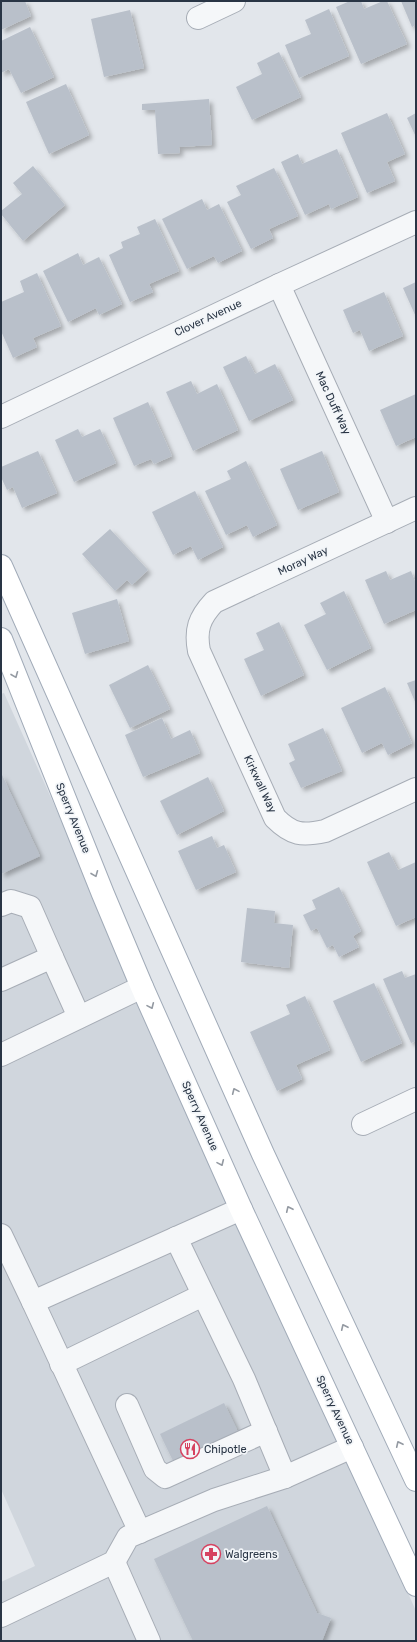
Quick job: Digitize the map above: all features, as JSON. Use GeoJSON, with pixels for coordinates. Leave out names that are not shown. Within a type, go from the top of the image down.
{"type":"FeatureCollection","features":[{"type":"Feature","properties":{"kind":"main road"},"geometry":{"type":"LineString","coordinates":[[1,566],[257,1139],[416,1480]]}},
{"type":"Feature","properties":{"kind":"main road","name":"Sperry Avenue"},"geometry":{"type":"LineString","coordinates":[[1,639],[103,894],[142,987],[242,1209],[416,1585]]}},
{"type":"Feature","properties":{"kind":"street"},"geometry":{"type":"LineString","coordinates":[[198,18],[234,1]]}},
{"type":"Feature","properties":{"kind":"street","name":"Clover Avenue"},"geometry":{"type":"LineString","coordinates":[[1,417],[279,285],[416,222]]}},
{"type":"Feature","properties":{"kind":"street","name":"Mac Duff Way"},"geometry":{"type":"LineString","coordinates":[[279,285],[387,522]]}},
{"type":"Feature","properties":{"kind":"street","name":"Moray Way"},"geometry":{"type":"LineString","coordinates":[[199,623],[206,610],[214,602],[416,508]]}},
{"type":"Feature","properties":{"kind":"street","name":"Kirkwall Way"},"geometry":{"type":"LineString","coordinates":[[199,623],[196,636],[199,651],[275,818],[284,827],[294,833],[309,835],[325,831],[407,793]]}},
{"type":"Feature","properties":{"kind":"street"},"geometry":{"type":"LineString","coordinates":[[1,906],[11,901],[30,907],[79,1017]]}},
{"type":"Feature","properties":{"kind":"street"},"geometry":{"type":"LineString","coordinates":[[1,980],[52,957]]}},
{"type":"Feature","properties":{"kind":"street"},"geometry":{"type":"LineString","coordinates":[[1,1055],[142,987]]}},
{"type":"Feature","properties":{"kind":"street"},"geometry":{"type":"LineString","coordinates":[[363,1124],[416,1099]]}},
{"type":"Feature","properties":{"kind":"street"},"geometry":{"type":"LineString","coordinates":[[33,1302],[242,1209]]}},
{"type":"Feature","properties":{"kind":"street"},"geometry":{"type":"LineString","coordinates":[[1,1235],[140,1532]]}},
{"type":"Feature","properties":{"kind":"street"},"geometry":{"type":"LineString","coordinates":[[176,1238],[244,1379],[285,1477]]}},
{"type":"Feature","properties":{"kind":"street"},"geometry":{"type":"LineString","coordinates":[[62,1364],[203,1294]]}},
{"type":"Feature","properties":{"kind":"street"},"geometry":{"type":"LineString","coordinates":[[127,1405],[155,1469],[165,1477],[266,1431]]}},
{"type":"Feature","properties":{"kind":"street"},"geometry":{"type":"LineString","coordinates":[[1,1616],[114,1562],[128,1537],[214,1500],[285,1477],[352,1447]]}},
{"type":"Feature","properties":{"kind":"street"},"geometry":{"type":"LineString","coordinates":[[114,1562],[149,1641]]}},
{"type":"Feature","properties":{"kind":"shaded area"},"geometry":{"type":"Polygon","coordinates":[[[4,693],[416,1611],[416,1641],[1,1641],[1,1582],[35,1566],[1,1489],[1,694],[4,693]]]}},
{"type":"Feature","properties":{"kind":"building"},"geometry":{"type":"Polygon","coordinates":[[[1,1],[25,1],[31,16],[1,30],[1,1]]]}},
{"type":"Feature","properties":{"kind":"building"},"geometry":{"type":"Polygon","coordinates":[[[350,1],[361,1],[364,9],[383,1],[387,1],[407,44],[361,64],[336,7],[350,1]]]}},
{"type":"Feature","properties":{"kind":"building"},"geometry":{"type":"Polygon","coordinates":[[[401,1],[416,1],[416,25],[412,27],[401,1]]]}},
{"type":"Feature","properties":{"kind":"building"},"geometry":{"type":"Polygon","coordinates":[[[329,9],[349,56],[299,78],[285,45],[311,34],[305,20],[329,9]]]}},
{"type":"Feature","properties":{"kind":"building"},"geometry":{"type":"Polygon","coordinates":[[[130,10],[144,68],[104,77],[91,19],[130,10]]]}},
{"type":"Feature","properties":{"kind":"building"},"geometry":{"type":"Polygon","coordinates":[[[30,27],[54,77],[21,93],[9,69],[1,73],[1,41],[30,27]]]}},
{"type":"Feature","properties":{"kind":"building"},"geometry":{"type":"Polygon","coordinates":[[[279,52],[301,97],[252,120],[236,87],[262,74],[257,63],[279,52]]]}},
{"type":"Feature","properties":{"kind":"building"},"geometry":{"type":"Polygon","coordinates":[[[66,84],[89,135],[49,154],[26,102],[66,84]]]}},
{"type":"Feature","properties":{"kind":"building"},"geometry":{"type":"Polygon","coordinates":[[[209,99],[212,145],[179,147],[180,153],[158,154],[155,110],[142,110],[142,104],[209,99]]]}},
{"type":"Feature","properties":{"kind":"building"},"geometry":{"type":"Polygon","coordinates":[[[387,113],[405,154],[387,162],[395,181],[367,193],[341,133],[387,113]]]}},
{"type":"Feature","properties":{"kind":"building"},"geometry":{"type":"Polygon","coordinates":[[[416,113],[416,137],[407,118],[416,113]]]}},
{"type":"Feature","properties":{"kind":"building"},"geometry":{"type":"Polygon","coordinates":[[[337,149],[358,197],[331,209],[329,204],[305,215],[281,162],[298,154],[302,164],[337,149]]]}},
{"type":"Feature","properties":{"kind":"building"},"geometry":{"type":"Polygon","coordinates":[[[33,166],[65,205],[23,241],[1,214],[1,211],[22,194],[13,183],[33,166]]]}},
{"type":"Feature","properties":{"kind":"building"},"geometry":{"type":"Polygon","coordinates":[[[274,168],[298,216],[269,229],[273,238],[251,249],[227,202],[241,195],[236,186],[274,168]]]}},
{"type":"Feature","properties":{"kind":"building"},"geometry":{"type":"Polygon","coordinates":[[[202,199],[207,210],[219,204],[242,251],[218,263],[214,256],[187,269],[162,219],[202,199]]]}},
{"type":"Feature","properties":{"kind":"building"},"geometry":{"type":"Polygon","coordinates":[[[155,219],[179,271],[149,284],[153,292],[130,302],[109,255],[123,248],[121,242],[140,234],[137,227],[155,219]]]}},
{"type":"Feature","properties":{"kind":"building"},"geometry":{"type":"Polygon","coordinates":[[[78,253],[83,265],[99,257],[122,304],[99,315],[96,308],[68,322],[43,271],[78,253]]]}},
{"type":"Feature","properties":{"kind":"building"},"geometry":{"type":"Polygon","coordinates":[[[37,273],[61,326],[33,338],[37,347],[13,358],[1,331],[1,302],[24,292],[20,281],[37,273]]]}},
{"type":"Feature","properties":{"kind":"building"},"geometry":{"type":"Polygon","coordinates":[[[416,282],[416,317],[403,288],[416,282]]]}},
{"type":"Feature","properties":{"kind":"building"},"geometry":{"type":"Polygon","coordinates":[[[384,292],[403,336],[369,351],[360,330],[353,333],[343,310],[384,292]]]}},
{"type":"Feature","properties":{"kind":"building"},"geometry":{"type":"Polygon","coordinates":[[[246,356],[255,374],[275,364],[293,400],[249,421],[223,367],[246,356]]]}},
{"type":"Feature","properties":{"kind":"building"},"geometry":{"type":"Polygon","coordinates":[[[191,381],[197,394],[217,384],[238,430],[193,451],[166,392],[191,381]]]}},
{"type":"Feature","properties":{"kind":"building"},"geometry":{"type":"Polygon","coordinates":[[[416,394],[416,437],[396,446],[380,410],[416,394]]]}},
{"type":"Feature","properties":{"kind":"building"},"geometry":{"type":"Polygon","coordinates":[[[148,402],[172,456],[154,464],[151,459],[134,466],[113,418],[148,402]]]}},
{"type":"Feature","properties":{"kind":"building"},"geometry":{"type":"Polygon","coordinates":[[[78,429],[82,437],[100,429],[116,463],[74,482],[55,440],[78,429]]]}},
{"type":"Feature","properties":{"kind":"building"},"geometry":{"type":"Polygon","coordinates":[[[38,451],[57,493],[22,508],[13,487],[7,490],[1,477],[1,467],[38,451]]]}},
{"type":"Feature","properties":{"kind":"building"},"geometry":{"type":"Polygon","coordinates":[[[322,451],[339,492],[298,510],[280,469],[322,451]]]}},
{"type":"Feature","properties":{"kind":"building"},"geometry":{"type":"Polygon","coordinates":[[[246,461],[277,525],[253,537],[247,525],[226,535],[205,491],[231,479],[227,471],[246,461]]]}},
{"type":"Feature","properties":{"kind":"building"},"geometry":{"type":"Polygon","coordinates":[[[195,491],[223,547],[198,560],[191,546],[173,555],[152,512],[195,491]]]}},
{"type":"Feature","properties":{"kind":"building"},"geometry":{"type":"Polygon","coordinates":[[[110,529],[148,570],[132,585],[127,580],[115,591],[82,554],[110,529]]]}},
{"type":"Feature","properties":{"kind":"building"},"geometry":{"type":"Polygon","coordinates":[[[386,571],[390,580],[411,571],[416,584],[416,610],[384,624],[365,580],[386,571]]]}},
{"type":"Feature","properties":{"kind":"building"},"geometry":{"type":"Polygon","coordinates":[[[344,591],[371,648],[327,670],[304,625],[326,614],[320,603],[344,591]]]}},
{"type":"Feature","properties":{"kind":"building"},"geometry":{"type":"Polygon","coordinates":[[[117,599],[129,641],[85,654],[72,613],[117,599]]]}},
{"type":"Feature","properties":{"kind":"building"},"geometry":{"type":"Polygon","coordinates":[[[279,622],[304,675],[261,696],[244,659],[264,650],[256,633],[279,622]]]}},
{"type":"Feature","properties":{"kind":"building"},"geometry":{"type":"Polygon","coordinates":[[[148,665],[170,709],[130,728],[109,685],[148,665]]]}},
{"type":"Feature","properties":{"kind":"building"},"geometry":{"type":"Polygon","coordinates":[[[416,680],[416,704],[407,683],[416,680]]]}},
{"type":"Feature","properties":{"kind":"building"},"geometry":{"type":"Polygon","coordinates":[[[385,687],[412,743],[388,755],[382,743],[362,753],[341,708],[385,687]]]}},
{"type":"Feature","properties":{"kind":"building"},"geometry":{"type":"Polygon","coordinates":[[[162,718],[171,739],[190,730],[200,753],[143,777],[125,735],[162,718]]]}},
{"type":"Feature","properties":{"kind":"building"},"geometry":{"type":"Polygon","coordinates":[[[323,728],[342,771],[301,788],[289,763],[295,760],[288,744],[323,728]]]}},
{"type":"Feature","properties":{"kind":"building"},"geometry":{"type":"Polygon","coordinates":[[[1,775],[40,856],[1,874],[1,775]]]}},
{"type":"Feature","properties":{"kind":"building"},"geometry":{"type":"Polygon","coordinates":[[[208,777],[224,811],[177,835],[160,801],[208,777]]]}},
{"type":"Feature","properties":{"kind":"building"},"geometry":{"type":"Polygon","coordinates":[[[212,836],[217,848],[224,845],[236,872],[196,890],[178,851],[212,836]]]}},
{"type":"Feature","properties":{"kind":"building"},"geometry":{"type":"Polygon","coordinates":[[[389,852],[398,870],[416,862],[416,917],[396,926],[367,862],[389,852]]]}},
{"type":"Feature","properties":{"kind":"building"},"geometry":{"type":"Polygon","coordinates":[[[339,887],[361,931],[353,936],[359,947],[339,957],[333,945],[327,948],[317,928],[311,931],[303,915],[316,909],[312,900],[339,887]]]}},
{"type":"Feature","properties":{"kind":"building"},"geometry":{"type":"Polygon","coordinates":[[[247,908],[275,911],[274,923],[293,925],[289,968],[241,962],[247,908]]]}},
{"type":"Feature","properties":{"kind":"building"},"geometry":{"type":"Polygon","coordinates":[[[402,971],[405,978],[416,974],[416,1041],[411,1043],[383,979],[402,971]]]}},
{"type":"Feature","properties":{"kind":"building"},"geometry":{"type":"Polygon","coordinates":[[[374,983],[402,1043],[361,1062],[333,1001],[374,983]]]}},
{"type":"Feature","properties":{"kind":"building"},"geometry":{"type":"Polygon","coordinates":[[[305,996],[330,1050],[296,1065],[302,1079],[277,1091],[250,1032],[290,1014],[286,1005],[305,996]]]}},
{"type":"Feature","properties":{"kind":"building"},"geometry":{"type":"Polygon","coordinates":[[[224,1403],[240,1436],[176,1467],[160,1434],[224,1403]]]}},
{"type":"Feature","properties":{"kind":"building","name":"Walgreens"},"geometry":{"type":"Polygon","coordinates":[[[267,1506],[317,1613],[331,1618],[322,1641],[193,1641],[154,1559],[267,1506]]]}},
{"type":"Feature","properties":{"kind":"place","name":"Chipotle"},"geometry":{"type":"Point","coordinates":[190,1449]}},
{"type":"Feature","properties":{"kind":"place","name":"Walgreens"},"geometry":{"type":"Point","coordinates":[211,1554]}}]}
